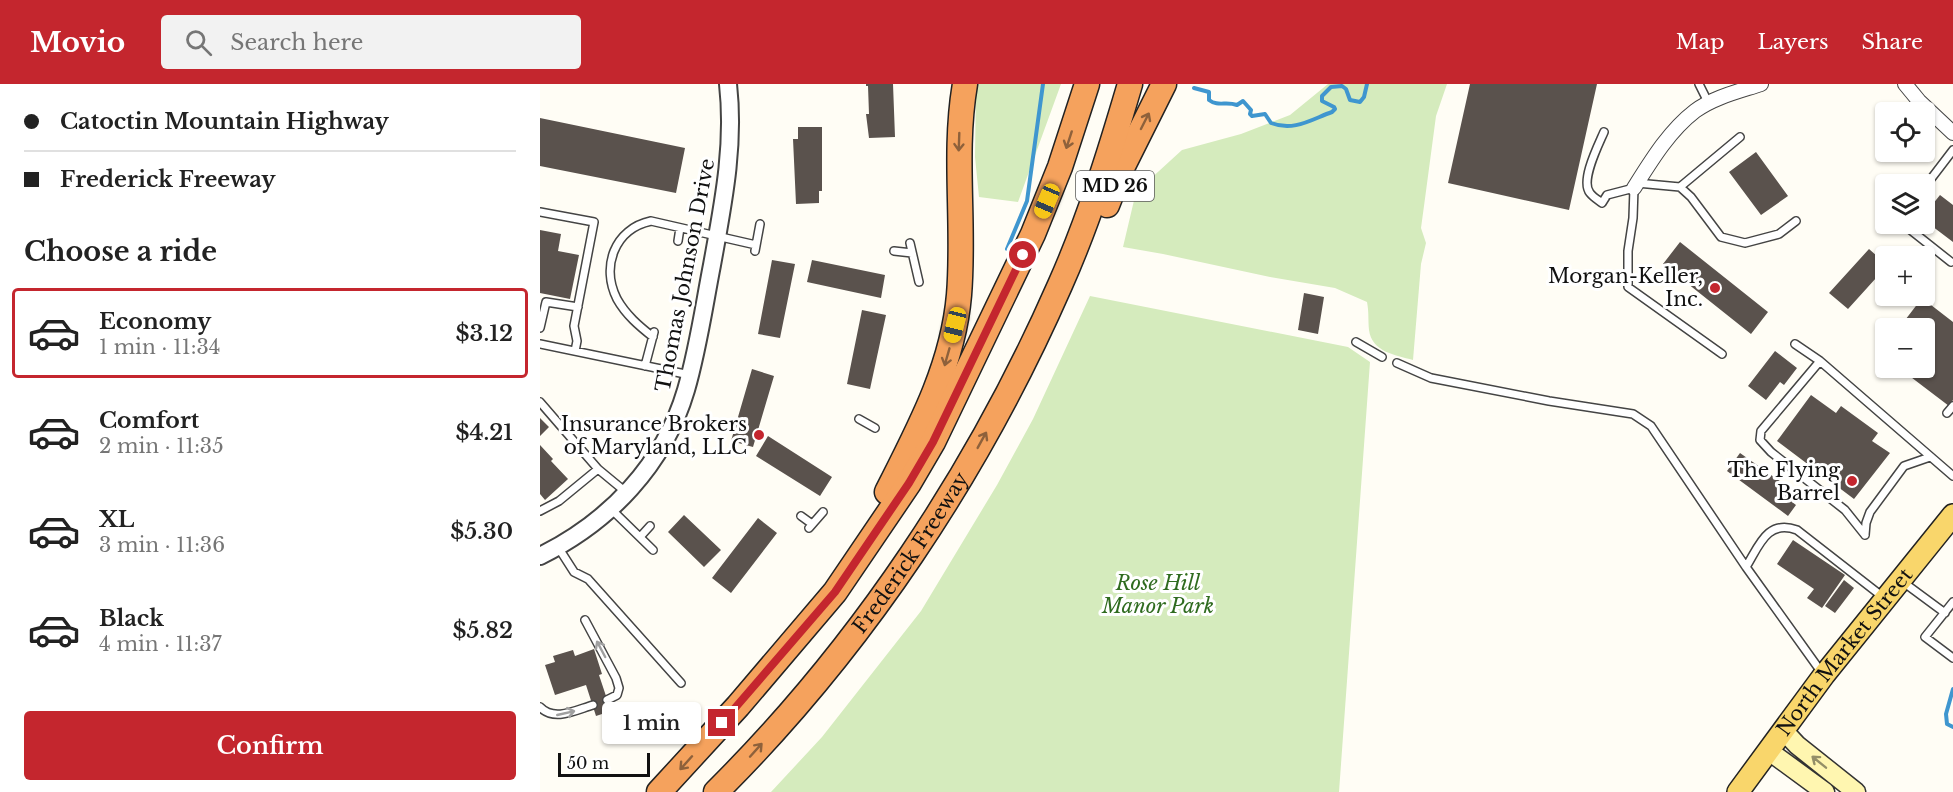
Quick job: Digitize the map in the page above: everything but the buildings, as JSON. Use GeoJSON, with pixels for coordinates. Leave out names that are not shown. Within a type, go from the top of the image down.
{"type":"FeatureCollection","features":[{"type":"Feature","properties":{"kind":"highway"},"geometry":{"type":"LineString","coordinates":[[835,592],[927,413],[948,355],[955,325],[960,277],[962,239],[958,148],[965,84]]}},
{"type":"Feature","properties":{"kind":"highway"},"geometry":{"type":"LineString","coordinates":[[835,592],[897,502],[933,442],[1033,234],[1060,167],[1087,84]]}},
{"type":"Feature","properties":{"kind":"highway"},"geometry":{"type":"LineString","coordinates":[[1061,284],[1100,180],[1130,84]]}},
{"type":"Feature","properties":{"kind":"highway","name":"MD 26"},"geometry":{"type":"LineString","coordinates":[[1061,284],[1095,233],[1120,172],[1164,84]]}},
{"type":"Feature","properties":{"kind":"highway","name":"Frederick Freeway"},"geometry":{"type":"LineString","coordinates":[[716,792],[820,677],[893,581],[972,459],[1010,391],[1061,284]]}},
{"type":"Feature","properties":{"kind":"highway","name":"Frederick Freeway"},"geometry":{"type":"LineString","coordinates":[[659,792],[738,706],[835,592]]}},
{"type":"Feature","properties":{"kind":"main road","name":"North Market Street"},"geometry":{"type":"LineString","coordinates":[[1738,792],[1824,675],[1953,514]]}},
{"type":"Feature","properties":{"kind":"main road"},"geometry":{"type":"LineString","coordinates":[[1784,731],[1797,745],[1856,792]]}},
{"type":"Feature","properties":{"kind":"main road"},"geometry":{"type":"LineString","coordinates":[[1769,751],[1825,792]]}},
{"type":"Feature","properties":{"kind":"street","name":"Thomas Johnson Drive"},"geometry":{"type":"LineString","coordinates":[[540,556],[596,523],[612,509],[651,464],[680,409],[690,375],[725,196],[730,153],[728,84]]}},
{"type":"Feature","properties":{"kind":"street"},"geometry":{"type":"LineString","coordinates":[[1636,186],[1662,145],[1696,110],[1727,95],[1761,84]]}},
{"type":"Feature","properties":{"kind":"street"},"geometry":{"type":"LineString","coordinates":[[1905,84],[1918,101],[1953,133]]}},
{"type":"Feature","properties":{"kind":"lane"},"geometry":{"type":"LineString","coordinates":[[1699,84],[1709,104]]}},
{"type":"Feature","properties":{"kind":"lane"},"geometry":{"type":"LineString","coordinates":[[1604,132],[1589,169],[1587,184],[1589,192],[1602,203],[1607,195],[1636,186],[1680,187],[1691,197],[1721,237],[1745,243],[1779,234],[1796,221]]}},
{"type":"Feature","properties":{"kind":"lane"},"geometry":{"type":"LineString","coordinates":[[1680,187],[1740,137]]}},
{"type":"Feature","properties":{"kind":"lane"},"geometry":{"type":"LineString","coordinates":[[1935,174],[1953,150]]}},
{"type":"Feature","properties":{"kind":"lane"},"geometry":{"type":"LineString","coordinates":[[1636,186],[1634,218],[1628,251],[1628,286],[1722,354]]}},
{"type":"Feature","properties":{"kind":"lane"},"geometry":{"type":"LineString","coordinates":[[540,212],[594,222],[574,326],[577,341],[575,351]]}},
{"type":"Feature","properties":{"kind":"lane"},"geometry":{"type":"LineString","coordinates":[[645,366],[653,335],[626,313],[615,294],[610,278],[616,243],[640,223],[651,221],[717,236],[755,248],[760,224]]}},
{"type":"Feature","properties":{"kind":"lane"},"geometry":{"type":"LineString","coordinates":[[678,241],[680,228]]}},
{"type":"Feature","properties":{"kind":"lane"},"geometry":{"type":"LineString","coordinates":[[1916,234],[1951,262]]}},
{"type":"Feature","properties":{"kind":"lane"},"geometry":{"type":"LineString","coordinates":[[910,243],[919,282]]}},
{"type":"Feature","properties":{"kind":"lane"},"geometry":{"type":"LineString","coordinates":[[894,251],[912,253]]}},
{"type":"Feature","properties":{"kind":"lane"},"geometry":{"type":"LineString","coordinates":[[540,328],[546,303],[578,307]]}},
{"type":"Feature","properties":{"kind":"lane"},"geometry":{"type":"LineString","coordinates":[[1356,342],[1382,357]]}},
{"type":"Feature","properties":{"kind":"lane"},"geometry":{"type":"LineString","coordinates":[[540,344],[690,375]]}},
{"type":"Feature","properties":{"kind":"lane"},"geometry":{"type":"LineString","coordinates":[[1795,344],[1820,361],[1953,476]]}},
{"type":"Feature","properties":{"kind":"lane"},"geometry":{"type":"LineString","coordinates":[[1820,361],[1761,431],[1760,440],[1771,452],[1845,510],[1865,536],[1870,512],[1904,466],[1930,457]]}},
{"type":"Feature","properties":{"kind":"lane"},"geometry":{"type":"LineString","coordinates":[[1397,363],[1431,378],[1549,401],[1633,414],[1651,426],[1746,567],[1824,675]]}},
{"type":"Feature","properties":{"kind":"lane"},"geometry":{"type":"LineString","coordinates":[[540,402],[598,469],[627,493]]}},
{"type":"Feature","properties":{"kind":"lane"},"geometry":{"type":"LineString","coordinates":[[859,419],[875,428]]}},
{"type":"Feature","properties":{"kind":"lane"},"geometry":{"type":"LineString","coordinates":[[540,511],[559,501],[598,469]]}},
{"type":"Feature","properties":{"kind":"lane"},"geometry":{"type":"LineString","coordinates":[[612,509],[654,550]]}},
{"type":"Feature","properties":{"kind":"lane"},"geometry":{"type":"LineString","coordinates":[[801,516],[811,526],[823,512]]}},
{"type":"Feature","properties":{"kind":"lane"},"geometry":{"type":"LineString","coordinates":[[640,537],[650,526]]}},
{"type":"Feature","properties":{"kind":"lane"},"geometry":{"type":"LineString","coordinates":[[1746,567],[1764,537],[1778,527],[1790,527],[1886,599]]}},
{"type":"Feature","properties":{"kind":"lane"},"geometry":{"type":"LineString","coordinates":[[558,547],[574,572],[588,579],[681,683]]}},
{"type":"Feature","properties":{"kind":"lane"},"geometry":{"type":"LineString","coordinates":[[1900,581],[1945,613]]}},
{"type":"Feature","properties":{"kind":"lane"},"geometry":{"type":"LineString","coordinates":[[1953,602],[1926,637],[1953,658]]}},
{"type":"Feature","properties":{"kind":"lane"},"geometry":{"type":"LineString","coordinates":[[585,620],[619,688],[617,695],[607,700]]}},
{"type":"Feature","properties":{"kind":"lane"},"geometry":{"type":"LineString","coordinates":[[540,707],[549,714],[559,716],[593,705]]}},
{"type":"Feature","properties":{"kind":"green space"},"geometry":{"type":"Polygon","coordinates":[[[976,84],[1061,84],[1018,202],[979,197],[975,157],[976,84]]]}},
{"type":"Feature","properties":{"kind":"green space"},"geometry":{"type":"Polygon","coordinates":[[[1328,84],[1447,84],[1436,116],[1421,228],[1426,243],[1421,264],[1413,360],[1379,348],[1369,330],[1367,302],[1335,288],[1123,247],[1136,192],[1182,150],[1241,134],[1290,115],[1328,84]]]}},
{"type":"Feature","properties":{"kind":"green space","name":"Rose Hill Manor Park"},"geometry":{"type":"Polygon","coordinates":[[[1090,296],[1348,347],[1370,362],[1339,792],[771,792],[822,737],[921,611],[997,485],[1033,419],[1090,296]]]}},
{"type":"Feature","properties":{"kind":"waterway"},"geometry":{"type":"LineString","coordinates":[[1007,249],[1027,201],[1043,84]]}},
{"type":"Feature","properties":{"kind":"waterway"},"geometry":{"type":"LineString","coordinates":[[1194,88],[1209,92],[1209,100],[1216,103],[1237,105],[1243,101],[1251,110],[1252,116],[1265,114],[1271,123],[1287,126],[1303,124],[1332,112],[1334,107],[1322,101],[1322,96],[1331,87],[1342,86],[1346,89],[1350,100],[1360,102],[1364,97],[1367,84]]}},
{"type":"Feature","properties":{"kind":"waterway"},"geometry":{"type":"LineString","coordinates":[[1953,689],[1946,714],[1947,724],[1953,727]]}},
{"type":"Feature","properties":{"kind":"place","name":"Morgan-Keller, Inc."},"geometry":{"type":"Point","coordinates":[1715,288]}},
{"type":"Feature","properties":{"kind":"place","name":"Insurance Brokers of Maryland, LLC"},"geometry":{"type":"Point","coordinates":[759,435]}},
{"type":"Feature","properties":{"kind":"place","name":"The Flying Barrel"},"geometry":{"type":"Point","coordinates":[1852,481]}},
{"type":"Feature","properties":{"kind":"route"},"geometry":{"type":"LineString","coordinates":[[722,723],[835,592],[909,483],[933,442],[1023,255]]}}]}
